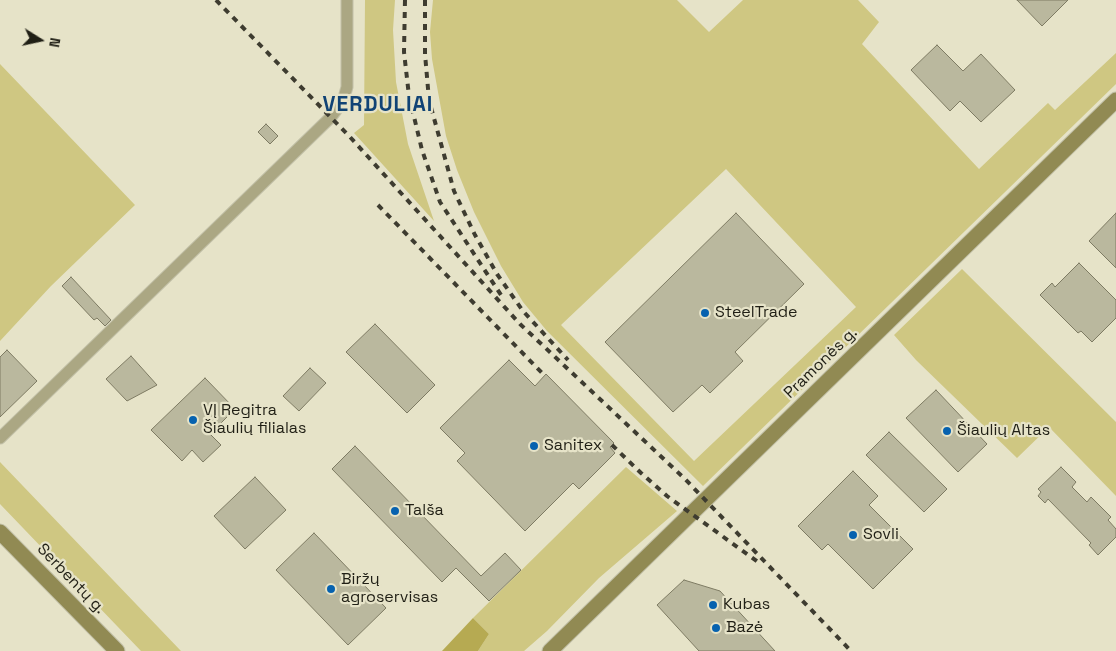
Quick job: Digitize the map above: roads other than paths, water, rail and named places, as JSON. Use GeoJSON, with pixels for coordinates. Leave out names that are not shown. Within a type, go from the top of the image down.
{"type":"FeatureCollection","features":[{"type":"Feature","properties":{"kind":"main road","name":"Pramonės g."},"geometry":{"type":"LineString","coordinates":[[550,651],[1116,100]]}},
{"type":"Feature","properties":{"kind":"main road","name":"Serbentų g."},"geometry":{"type":"LineString","coordinates":[[0,532],[117,651]]}},
{"type":"Feature","properties":{"kind":"street"},"geometry":{"type":"LineString","coordinates":[[0,438],[331,117],[343,101],[347,87],[347,0]]}},
{"type":"Feature","properties":{"kind":"railway"},"geometry":{"type":"LineString","coordinates":[[216,0],[350,137],[520,324],[685,479],[851,651]]}},
{"type":"Feature","properties":{"kind":"railway"},"geometry":{"type":"LineString","coordinates":[[405,0],[404,52],[409,96],[422,150],[440,202],[501,295]]}},
{"type":"Feature","properties":{"kind":"railway"},"geometry":{"type":"LineString","coordinates":[[425,0],[425,54],[429,100],[454,191],[475,235],[497,274],[523,311],[568,360]]}},
{"type":"Feature","properties":{"kind":"railway"},"geometry":{"type":"LineString","coordinates":[[378,205],[545,376]]}},
{"type":"Feature","properties":{"kind":"railway"},"geometry":{"type":"LineString","coordinates":[[612,445],[667,496],[758,562]]}},
{"type":"Feature","properties":{"kind":"place","name":"SteelTrade"},"geometry":{"type":"Point","coordinates":[705,313]}},
{"type":"Feature","properties":{"kind":"place","name":"VĮ Regitra Šiaulių filialas"},"geometry":{"type":"Point","coordinates":[193,420]}},
{"type":"Feature","properties":{"kind":"place","name":"Šiaulių Altas"},"geometry":{"type":"Point","coordinates":[947,431]}},
{"type":"Feature","properties":{"kind":"place","name":"Sanitex"},"geometry":{"type":"Point","coordinates":[534,446]}},
{"type":"Feature","properties":{"kind":"place","name":"Talša"},"geometry":{"type":"Point","coordinates":[395,511]}},
{"type":"Feature","properties":{"kind":"place","name":"Sovli"},"geometry":{"type":"Point","coordinates":[853,535]}},
{"type":"Feature","properties":{"kind":"place","name":"Biržų agroservisas"},"geometry":{"type":"Point","coordinates":[331,589]}},
{"type":"Feature","properties":{"kind":"place","name":"Kubas"},"geometry":{"type":"Point","coordinates":[713,605]}},
{"type":"Feature","properties":{"kind":"place","name":"Bazė"},"geometry":{"type":"Point","coordinates":[716,628]}},
{"type":"Feature","properties":{"kind":"district","name":"VERDULIAI"},"geometry":{"type":"Point","coordinates":[378,105]}}]}
